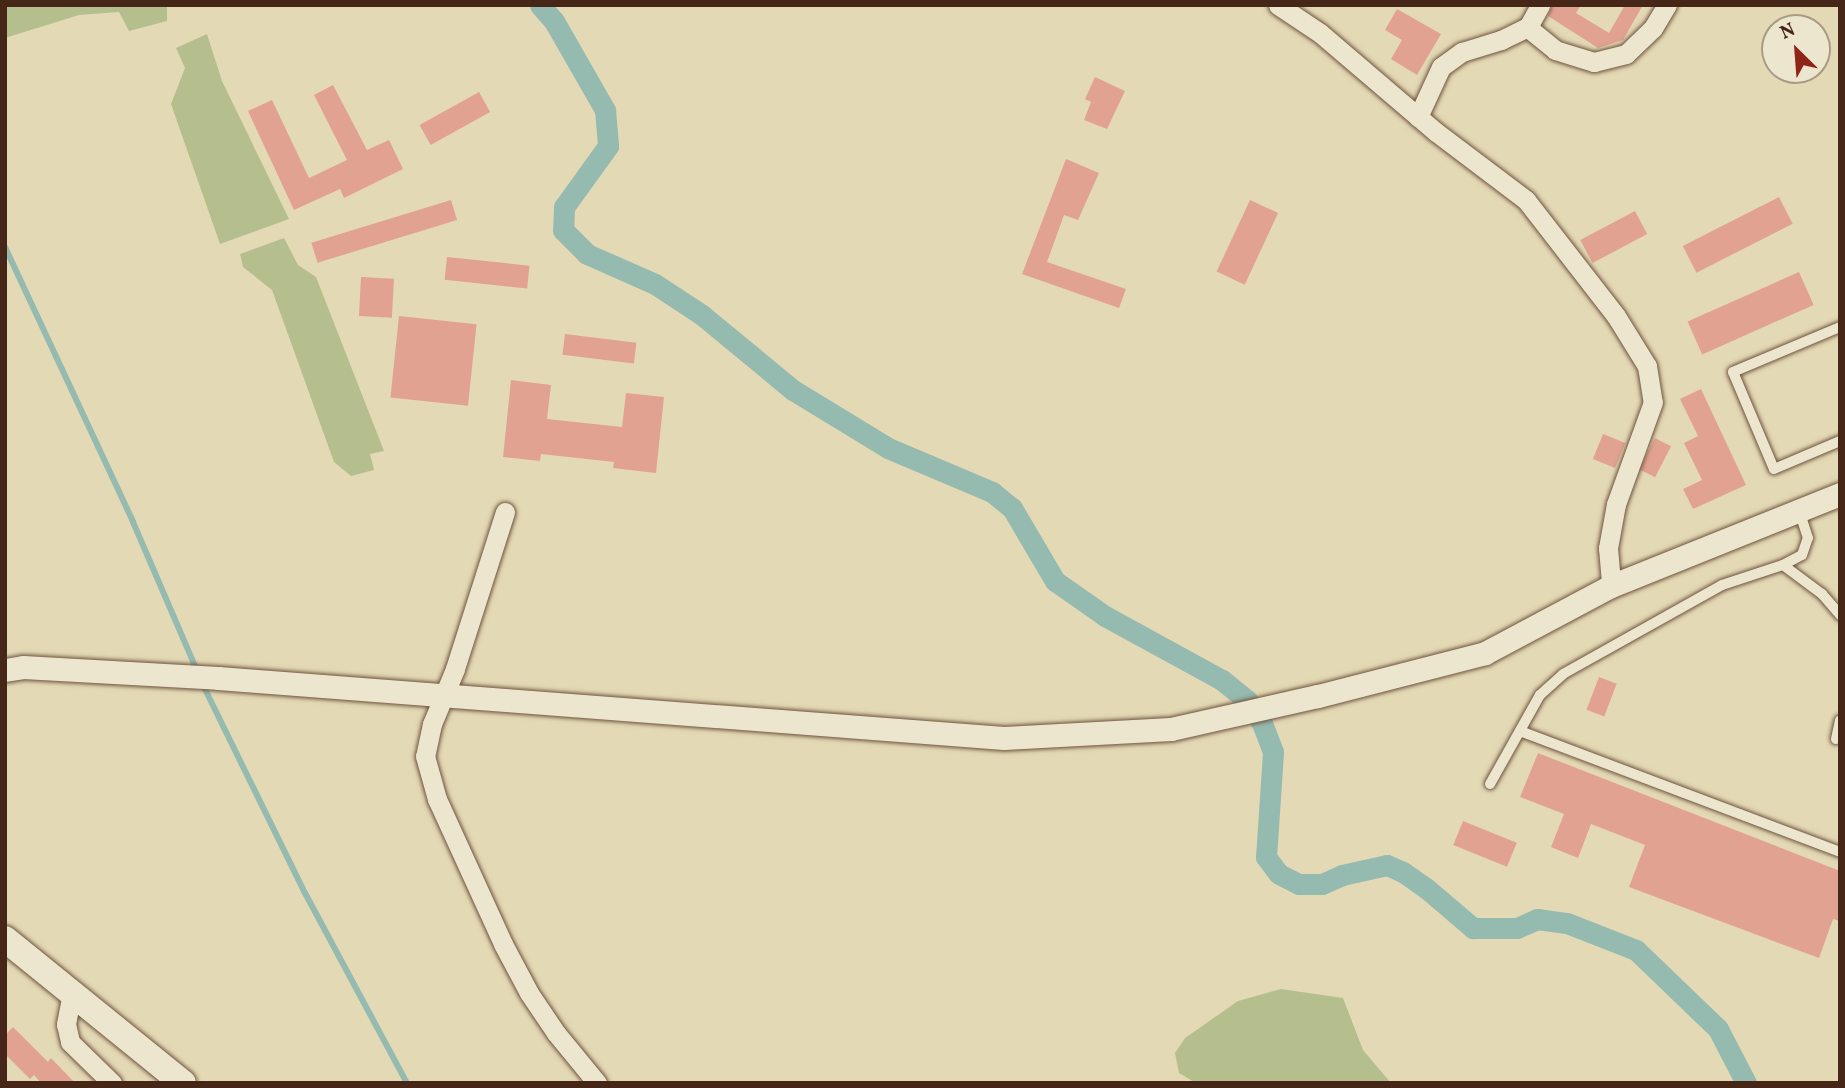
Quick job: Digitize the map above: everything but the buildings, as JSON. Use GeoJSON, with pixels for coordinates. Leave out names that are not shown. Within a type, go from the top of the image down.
{"type":"FeatureCollection","features":[{"type":"Feature","properties":{"kind":"main road"},"geometry":{"type":"LineString","coordinates":[[6,942],[183,1083]]}},
{"type":"Feature","properties":{"kind":"street"},"geometry":{"type":"LineString","coordinates":[[1278,5],[1320,33],[1418,117],[1526,200],[1616,316],[1647,366],[1653,402],[1616,504],[1608,548],[1611,586]]}},
{"type":"Feature","properties":{"kind":"street"},"geometry":{"type":"LineString","coordinates":[[1418,117],[1441,67],[1462,52],[1501,40],[1527,27],[1540,5]]}},
{"type":"Feature","properties":{"kind":"street"},"geometry":{"type":"LineString","coordinates":[[1527,27],[1555,50],[1594,62],[1626,54],[1653,28],[1667,5]]}},
{"type":"Feature","properties":{"kind":"street"},"geometry":{"type":"LineString","coordinates":[[5,670],[23,667],[218,678],[1004,738],[1171,729],[1485,653],[1611,586],[1840,495]]}},
{"type":"Feature","properties":{"kind":"street"},"geometry":{"type":"LineString","coordinates":[[505,512],[455,669],[441,697],[425,756],[437,799],[503,944],[529,993],[556,1033],[597,1083]]}},
{"type":"Feature","properties":{"kind":"street"},"geometry":{"type":"LineString","coordinates":[[72,993],[66,1024],[70,1042],[112,1083]]}},
{"type":"Feature","properties":{"kind":"lane"},"geometry":{"type":"LineString","coordinates":[[1840,327],[1733,372],[1774,469],[1840,441]]}},
{"type":"Feature","properties":{"kind":"lane"},"geometry":{"type":"LineString","coordinates":[[1490,784],[1540,695],[1563,674],[1722,585],[1783,565],[1802,555],[1808,538],[1799,511]]}},
{"type":"Feature","properties":{"kind":"lane"},"geometry":{"type":"LineString","coordinates":[[1783,565],[1822,594],[1840,615]]}},
{"type":"Feature","properties":{"kind":"lane"},"geometry":{"type":"LineString","coordinates":[[1836,739],[1840,720]]}},
{"type":"Feature","properties":{"kind":"lane"},"geometry":{"type":"LineString","coordinates":[[1520,731],[1840,852]]}},
{"type":"Feature","properties":{"kind":"green space"},"geometry":{"type":"Polygon","coordinates":[[[5,5],[167,5],[167,21],[129,31],[119,12],[79,15],[5,38],[5,5]]]}},
{"type":"Feature","properties":{"kind":"green space"},"geometry":{"type":"Polygon","coordinates":[[[207,34],[222,81],[289,219],[220,244],[171,104],[185,68],[176,48],[207,34]]]}},
{"type":"Feature","properties":{"kind":"green space"},"geometry":{"type":"Polygon","coordinates":[[[284,238],[298,265],[316,277],[384,451],[370,454],[374,470],[351,476],[334,462],[272,290],[243,267],[240,254],[284,238]]]}},
{"type":"Feature","properties":{"kind":"green space"},"geometry":{"type":"Polygon","coordinates":[[[1281,989],[1343,998],[1363,1050],[1391,1083],[1196,1083],[1179,1073],[1175,1053],[1185,1038],[1238,1001],[1281,989]]]}},
{"type":"Feature","properties":{"kind":"waterway"},"geometry":{"type":"LineString","coordinates":[[540,5],[554,21],[605,110],[608,146],[564,207],[563,230],[587,254],[655,284],[702,315],[793,390],[888,448],[992,492],[1012,508],[1055,581],[1105,616],[1222,680],[1247,700],[1262,723],[1273,752],[1266,857],[1279,874],[1299,884],[1322,884],[1342,875],[1387,865],[1426,888],[1473,928],[1517,928],[1537,919],[1567,923],[1636,950],[1718,1029],[1746,1083]]}},
{"type":"Feature","properties":{"kind":"waterway"},"geometry":{"type":"LineString","coordinates":[[5,247],[133,522],[198,673]]}},
{"type":"Feature","properties":{"kind":"waterway"},"geometry":{"type":"LineString","coordinates":[[202,683],[305,893],[407,1083]]}}]}
